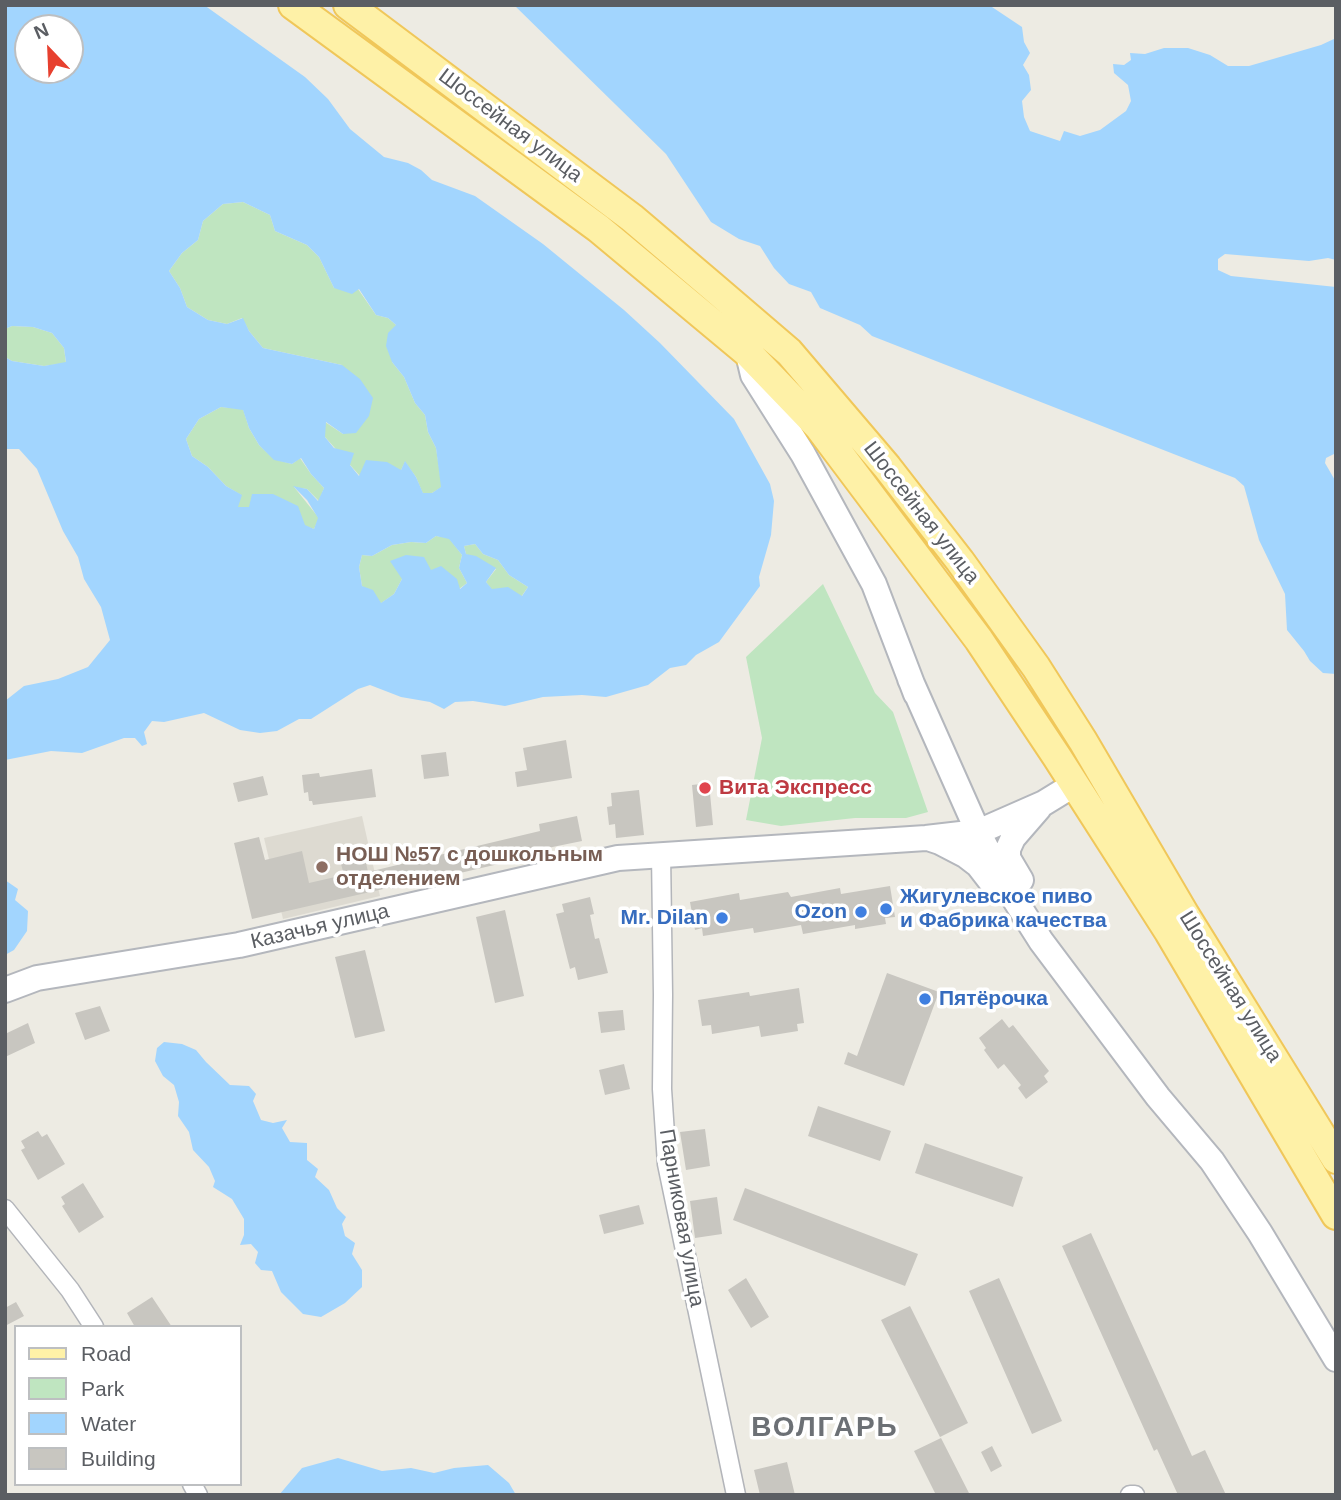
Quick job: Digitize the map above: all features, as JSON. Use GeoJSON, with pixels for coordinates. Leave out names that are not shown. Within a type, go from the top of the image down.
{"type":"FeatureCollection","features":[{"type":"Feature","properties":{"kind":"main road","name":"Шоссейная улица"},"geometry":{"type":"LineString","coordinates":[[293,5],[598,228],[748,353],[818,427],[979,640],[1075,784],[1169,932],[1336,1215]]}},
{"type":"Feature","properties":{"kind":"main road","name":"Шоссейная улица"},"geometry":{"type":"LineString","coordinates":[[348,5],[632,218],[789,352],[887,467],[960,561],[1036,667],[1336,1159]]}},
{"type":"Feature","properties":{"kind":"main road"},"geometry":{"type":"LineString","coordinates":[[748,353],[753,375],[803,454],[874,584],[956,795],[954,813],[926,838]]}},
{"type":"Feature","properties":{"kind":"main road"},"geometry":{"type":"LineString","coordinates":[[910,679],[978,832],[1008,889],[1070,979],[1158,1097],[1212,1161],[1260,1233],[1336,1359]]}},
{"type":"Feature","properties":{"kind":"main road","name":"Казачья улица"},"geometry":{"type":"LineString","coordinates":[[5,990],[37,978],[239,946],[618,858],[661,853],[926,838],[978,832],[1044,803],[1100,769]]}},
{"type":"Feature","properties":{"kind":"main road"},"geometry":{"type":"LineString","coordinates":[[1044,803],[1013,838],[1008,849],[1008,858],[1047,923],[1070,979]]}},
{"type":"Feature","properties":{"kind":"main road","name":"Казачья улица"},"geometry":{"type":"LineString","coordinates":[[926,838],[950,847],[978,865],[1006,904],[1034,929]]}},
{"type":"Feature","properties":{"kind":"street","name":"Парниковая улица"},"geometry":{"type":"LineString","coordinates":[[661,853],[662,1089],[667,1164],[737,1495]]}},
{"type":"Feature","properties":{"kind":"street"},"geometry":{"type":"LineString","coordinates":[[5,1209],[70,1290],[93,1325]]}},
{"type":"Feature","properties":{"kind":"shaded area","name":"НОШ №57 с дошкольным отделением"},"geometry":{"type":"Polygon","coordinates":[[[362,816],[380,896],[283,919],[264,838],[362,816]]]}},
{"type":"Feature","properties":{"kind":"green space"},"geometry":{"type":"Polygon","coordinates":[[[243,202],[270,215],[275,231],[307,245],[319,257],[334,288],[358,289],[376,315],[388,318],[396,325],[392,362],[404,377],[415,403],[425,415],[428,432],[436,448],[442,487],[432,493],[423,494],[416,477],[405,462],[401,470],[360,476],[325,437],[325,422],[343,434],[342,365],[263,348],[242,318],[227,324],[208,320],[187,307],[180,288],[169,271],[182,253],[198,240],[203,221],[223,204],[243,202]]]}},
{"type":"Feature","properties":{"kind":"green space"},"geometry":{"type":"Polygon","coordinates":[[[12,326],[33,327],[52,333],[64,348],[66,363],[44,366],[12,361],[5,357],[5,329],[12,326]]]}},
{"type":"Feature","properties":{"kind":"green space"},"geometry":{"type":"Polygon","coordinates":[[[221,407],[243,409],[249,428],[259,445],[274,459],[292,464],[300,458],[324,488],[319,501],[307,489],[294,487],[319,518],[314,529],[249,507],[237,507],[241,495],[226,486],[208,467],[192,456],[186,439],[199,419],[221,407]]]}},
{"type":"Feature","properties":{"kind":"green space"},"geometry":{"type":"Polygon","coordinates":[[[436,536],[449,538],[462,555],[459,568],[467,583],[459,589],[431,570],[402,579],[394,594],[380,604],[362,586],[359,567],[362,555],[372,556],[392,545],[426,543],[436,536]]]}},
{"type":"Feature","properties":{"kind":"green space"},"geometry":{"type":"Polygon","coordinates":[[[475,544],[483,554],[498,560],[509,575],[528,587],[521,597],[492,590],[486,582],[496,569],[466,554],[464,546],[475,544]]]}},
{"type":"Feature","properties":{"kind":"green space"},"geometry":{"type":"Polygon","coordinates":[[[823,584],[875,693],[893,712],[928,812],[906,818],[855,818],[781,826],[746,820],[762,738],[746,657],[823,584]]]}},
{"type":"Feature","properties":{"kind":"water"},"geometry":{"type":"Polygon","coordinates":[[[5,5],[204,5],[305,77],[328,99],[350,129],[384,157],[408,163],[432,180],[475,196],[543,244],[624,310],[734,419],[770,484],[774,501],[771,535],[759,577],[760,586],[719,642],[696,655],[686,665],[670,668],[648,685],[606,697],[543,697],[505,706],[473,701],[455,702],[444,709],[430,702],[401,697],[370,685],[358,689],[311,719],[299,719],[277,731],[260,733],[240,730],[204,713],[164,722],[152,721],[144,732],[147,744],[142,746],[135,738],[124,738],[82,753],[51,751],[5,760],[5,701],[24,686],[58,679],[88,667],[110,640],[101,607],[84,579],[78,557],[63,531],[37,469],[19,449],[5,449],[5,357],[12,361],[44,366],[66,362],[64,348],[52,333],[33,327],[12,326],[5,329],[5,5]],[[243,202],[223,204],[203,221],[198,240],[182,253],[169,271],[180,288],[187,307],[208,320],[227,324],[243,318],[249,331],[263,348],[342,365],[360,379],[373,398],[369,416],[356,433],[343,434],[326,422],[325,437],[334,448],[354,453],[350,465],[359,476],[366,460],[387,462],[401,470],[405,461],[423,493],[432,493],[441,487],[436,448],[428,432],[425,415],[415,403],[386,346],[388,333],[396,325],[388,318],[376,315],[359,289],[352,294],[334,288],[319,257],[307,245],[275,231],[270,215],[243,202]],[[221,407],[199,419],[186,439],[192,456],[208,467],[226,486],[242,495],[238,507],[249,507],[252,494],[273,494],[298,506],[305,525],[314,529],[318,518],[307,500],[293,486],[307,489],[318,501],[324,488],[301,458],[292,464],[274,460],[259,445],[243,410],[221,407]],[[436,536],[426,543],[392,545],[372,556],[362,555],[359,567],[362,586],[373,590],[381,603],[394,594],[402,579],[390,561],[406,555],[424,557],[431,570],[441,566],[457,579],[460,589],[467,583],[459,568],[462,555],[449,539],[436,536]],[[475,544],[464,546],[466,554],[476,556],[496,568],[486,582],[492,589],[508,587],[522,596],[528,587],[509,575],[498,560],[483,554],[475,544]]]}},
{"type":"Feature","properties":{"kind":"water"},"geometry":{"type":"Polygon","coordinates":[[[514,5],[989,5],[1022,27],[1024,42],[1030,53],[1023,65],[1029,75],[1031,90],[1022,101],[1024,117],[1030,131],[1060,141],[1064,131],[1080,136],[1100,130],[1126,111],[1131,101],[1128,85],[1114,73],[1113,64],[1124,65],[1131,60],[1130,53],[1145,54],[1164,48],[1188,48],[1210,55],[1228,66],[1249,66],[1336,38],[1336,260],[1328,258],[1309,261],[1225,254],[1218,259],[1218,270],[1231,276],[1336,287],[1336,453],[1326,458],[1325,463],[1336,482],[1336,674],[1323,673],[1310,661],[1287,630],[1285,594],[1259,540],[1244,486],[1235,478],[872,336],[860,325],[820,308],[811,292],[789,284],[774,268],[760,246],[739,239],[711,222],[666,154],[514,5]]]}},
{"type":"Feature","properties":{"kind":"water"},"geometry":{"type":"Polygon","coordinates":[[[5,880],[18,889],[15,900],[28,911],[27,931],[14,950],[5,955],[5,880]]]}},
{"type":"Feature","properties":{"kind":"water"},"geometry":{"type":"Polygon","coordinates":[[[164,1042],[182,1044],[196,1050],[230,1085],[249,1086],[256,1094],[253,1101],[261,1120],[273,1123],[287,1120],[282,1128],[290,1142],[307,1143],[307,1160],[318,1169],[315,1177],[329,1190],[337,1208],[346,1217],[342,1224],[345,1236],[355,1243],[352,1254],[362,1270],[362,1287],[345,1303],[321,1317],[303,1314],[281,1292],[272,1271],[261,1270],[255,1263],[258,1252],[251,1244],[240,1245],[244,1235],[244,1219],[232,1199],[213,1187],[215,1181],[209,1167],[193,1150],[189,1132],[178,1116],[179,1102],[174,1085],[163,1076],[155,1061],[157,1048],[164,1042]]]}},
{"type":"Feature","properties":{"kind":"water"},"geometry":{"type":"Polygon","coordinates":[[[338,1458],[382,1471],[411,1468],[434,1473],[488,1465],[509,1483],[516,1495],[279,1495],[302,1468],[338,1458]]]}},
{"type":"Feature","properties":{"kind":"building"},"geometry":{"type":"Polygon","coordinates":[[[566,740],[572,778],[517,787],[515,772],[527,770],[523,748],[566,740]]]}},
{"type":"Feature","properties":{"kind":"building"},"geometry":{"type":"Polygon","coordinates":[[[446,752],[449,776],[424,779],[421,755],[446,752]]]}},
{"type":"Feature","properties":{"kind":"building"},"geometry":{"type":"Polygon","coordinates":[[[372,769],[376,797],[313,805],[312,801],[309,801],[308,792],[304,793],[302,775],[319,773],[320,777],[372,769]]]}},
{"type":"Feature","properties":{"kind":"building"},"geometry":{"type":"Polygon","coordinates":[[[263,776],[268,795],[238,802],[233,783],[263,776]]]}},
{"type":"Feature","properties":{"kind":"building"},"geometry":{"type":"Polygon","coordinates":[[[709,783],[713,825],[696,827],[692,785],[709,783]]]}},
{"type":"Feature","properties":{"kind":"building"},"geometry":{"type":"Polygon","coordinates":[[[639,790],[644,835],[616,838],[615,824],[609,825],[607,807],[612,806],[611,793],[639,790]]]}},
{"type":"Feature","properties":{"kind":"building"},"geometry":{"type":"Polygon","coordinates":[[[577,816],[582,841],[523,853],[524,858],[252,919],[234,843],[259,837],[265,860],[302,851],[309,883],[344,875],[341,864],[365,858],[368,872],[540,831],[539,824],[577,816]]]}},
{"type":"Feature","properties":{"kind":"building"},"geometry":{"type":"Polygon","coordinates":[[[890,886],[895,917],[885,918],[886,924],[855,929],[855,925],[803,934],[801,925],[754,933],[753,928],[703,936],[702,928],[695,930],[690,902],[739,893],[740,900],[788,892],[791,897],[840,888],[841,894],[890,886]]]}},
{"type":"Feature","properties":{"kind":"building"},"geometry":{"type":"Polygon","coordinates":[[[590,897],[594,914],[590,915],[595,939],[599,938],[608,973],[578,980],[575,967],[570,969],[556,914],[564,912],[562,904],[590,897]]]}},
{"type":"Feature","properties":{"kind":"building"},"geometry":{"type":"Polygon","coordinates":[[[505,910],[524,996],[495,1003],[476,917],[505,910]]]}},
{"type":"Feature","properties":{"kind":"building"},"geometry":{"type":"Polygon","coordinates":[[[365,950],[385,1031],[355,1038],[335,957],[365,950]]]}},
{"type":"Feature","properties":{"kind":"building"},"geometry":{"type":"Polygon","coordinates":[[[887,973],[939,992],[904,1086],[844,1064],[848,1052],[857,1056],[887,973]]]}},
{"type":"Feature","properties":{"kind":"building"},"geometry":{"type":"Polygon","coordinates":[[[799,988],[804,1023],[797,1024],[798,1031],[761,1037],[759,1026],[712,1034],[711,1025],[702,1026],[698,1000],[749,992],[750,996],[799,988]]]}},
{"type":"Feature","properties":{"kind":"building"},"geometry":{"type":"Polygon","coordinates":[[[100,1006],[110,1031],[85,1040],[75,1013],[100,1006]]]}},
{"type":"Feature","properties":{"kind":"building"},"geometry":{"type":"Polygon","coordinates":[[[623,1010],[625,1030],[601,1033],[598,1012],[623,1010]]]}},
{"type":"Feature","properties":{"kind":"building"},"geometry":{"type":"Polygon","coordinates":[[[1002,1019],[1009,1028],[1013,1025],[1049,1071],[1044,1076],[1048,1082],[1026,1099],[1018,1088],[1021,1085],[1004,1064],[998,1069],[979,1038],[1002,1019]]]}},
{"type":"Feature","properties":{"kind":"building"},"geometry":{"type":"Polygon","coordinates":[[[28,1023],[35,1043],[5,1057],[5,1034],[28,1023]]]}},
{"type":"Feature","properties":{"kind":"building"},"geometry":{"type":"Polygon","coordinates":[[[624,1064],[630,1089],[605,1095],[599,1070],[624,1064]]]}},
{"type":"Feature","properties":{"kind":"building"},"geometry":{"type":"Polygon","coordinates":[[[818,1106],[891,1131],[880,1161],[808,1136],[818,1106]]]}},
{"type":"Feature","properties":{"kind":"building"},"geometry":{"type":"Polygon","coordinates":[[[705,1129],[710,1166],[686,1170],[680,1132],[705,1129]]]}},
{"type":"Feature","properties":{"kind":"building"},"geometry":{"type":"Polygon","coordinates":[[[38,1131],[42,1137],[47,1134],[65,1164],[38,1180],[21,1150],[25,1148],[21,1141],[38,1131]]]}},
{"type":"Feature","properties":{"kind":"building"},"geometry":{"type":"Polygon","coordinates":[[[925,1143],[1023,1177],[1013,1207],[915,1173],[925,1143]]]}},
{"type":"Feature","properties":{"kind":"building"},"geometry":{"type":"Polygon","coordinates":[[[83,1183],[104,1217],[79,1233],[62,1206],[65,1204],[61,1197],[83,1183]]]}},
{"type":"Feature","properties":{"kind":"building"},"geometry":{"type":"Polygon","coordinates":[[[745,1188],[918,1254],[905,1286],[733,1220],[745,1188]]]}},
{"type":"Feature","properties":{"kind":"building"},"geometry":{"type":"Polygon","coordinates":[[[717,1197],[722,1234],[695,1238],[690,1201],[717,1197]]]}},
{"type":"Feature","properties":{"kind":"building"},"geometry":{"type":"Polygon","coordinates":[[[639,1205],[644,1224],[604,1234],[599,1215],[639,1205]]]}},
{"type":"Feature","properties":{"kind":"building"},"geometry":{"type":"Polygon","coordinates":[[[1091,1233],[1192,1456],[1205,1450],[1226,1495],[1178,1495],[1157,1449],[1154,1451],[1062,1246],[1091,1233]]]}},
{"type":"Feature","properties":{"kind":"building"},"geometry":{"type":"Polygon","coordinates":[[[746,1278],[769,1317],[751,1328],[728,1290],[746,1278]]]}},
{"type":"Feature","properties":{"kind":"building"},"geometry":{"type":"Polygon","coordinates":[[[999,1278],[1062,1421],[1032,1434],[969,1291],[999,1278]]]}},
{"type":"Feature","properties":{"kind":"building"},"geometry":{"type":"Polygon","coordinates":[[[152,1297],[171,1325],[134,1325],[127,1313],[152,1297]]]}},
{"type":"Feature","properties":{"kind":"building"},"geometry":{"type":"Polygon","coordinates":[[[16,1302],[24,1316],[5,1326],[5,1308],[16,1302]]]}},
{"type":"Feature","properties":{"kind":"building"},"geometry":{"type":"Polygon","coordinates":[[[910,1306],[968,1423],[940,1437],[881,1320],[910,1306]]]}},
{"type":"Feature","properties":{"kind":"building"},"geometry":{"type":"Polygon","coordinates":[[[941,1438],[970,1495],[936,1495],[914,1451],[941,1438]]]}},
{"type":"Feature","properties":{"kind":"building"},"geometry":{"type":"Polygon","coordinates":[[[992,1446],[1002,1466],[991,1472],[981,1452],[992,1446]]]}},
{"type":"Feature","properties":{"kind":"building"},"geometry":{"type":"Polygon","coordinates":[[[787,1462],[795,1495],[760,1495],[754,1470],[787,1462]]]}},
{"type":"Feature","properties":{"kind":"place","name":"Вита Экспресс"},"geometry":{"type":"Point","coordinates":[705,788]}},
{"type":"Feature","properties":{"kind":"place","name":"НОШ №57 с дошкольным отделением"},"geometry":{"type":"Point","coordinates":[322,867]}},
{"type":"Feature","properties":{"kind":"place","name":"Жигулевское пиво и Фабрика качества"},"geometry":{"type":"Point","coordinates":[886,909]}},
{"type":"Feature","properties":{"kind":"place","name":"Ozon"},"geometry":{"type":"Point","coordinates":[861,912]}},
{"type":"Feature","properties":{"kind":"place","name":"Mr. Dilan"},"geometry":{"type":"Point","coordinates":[722,918]}},
{"type":"Feature","properties":{"kind":"place","name":"Пятёрочка"},"geometry":{"type":"Point","coordinates":[925,999]}},
{"type":"Feature","properties":{"kind":"district","name":"ВОЛГАРЬ"},"geometry":{"type":"Point","coordinates":[825,1428]}}]}
